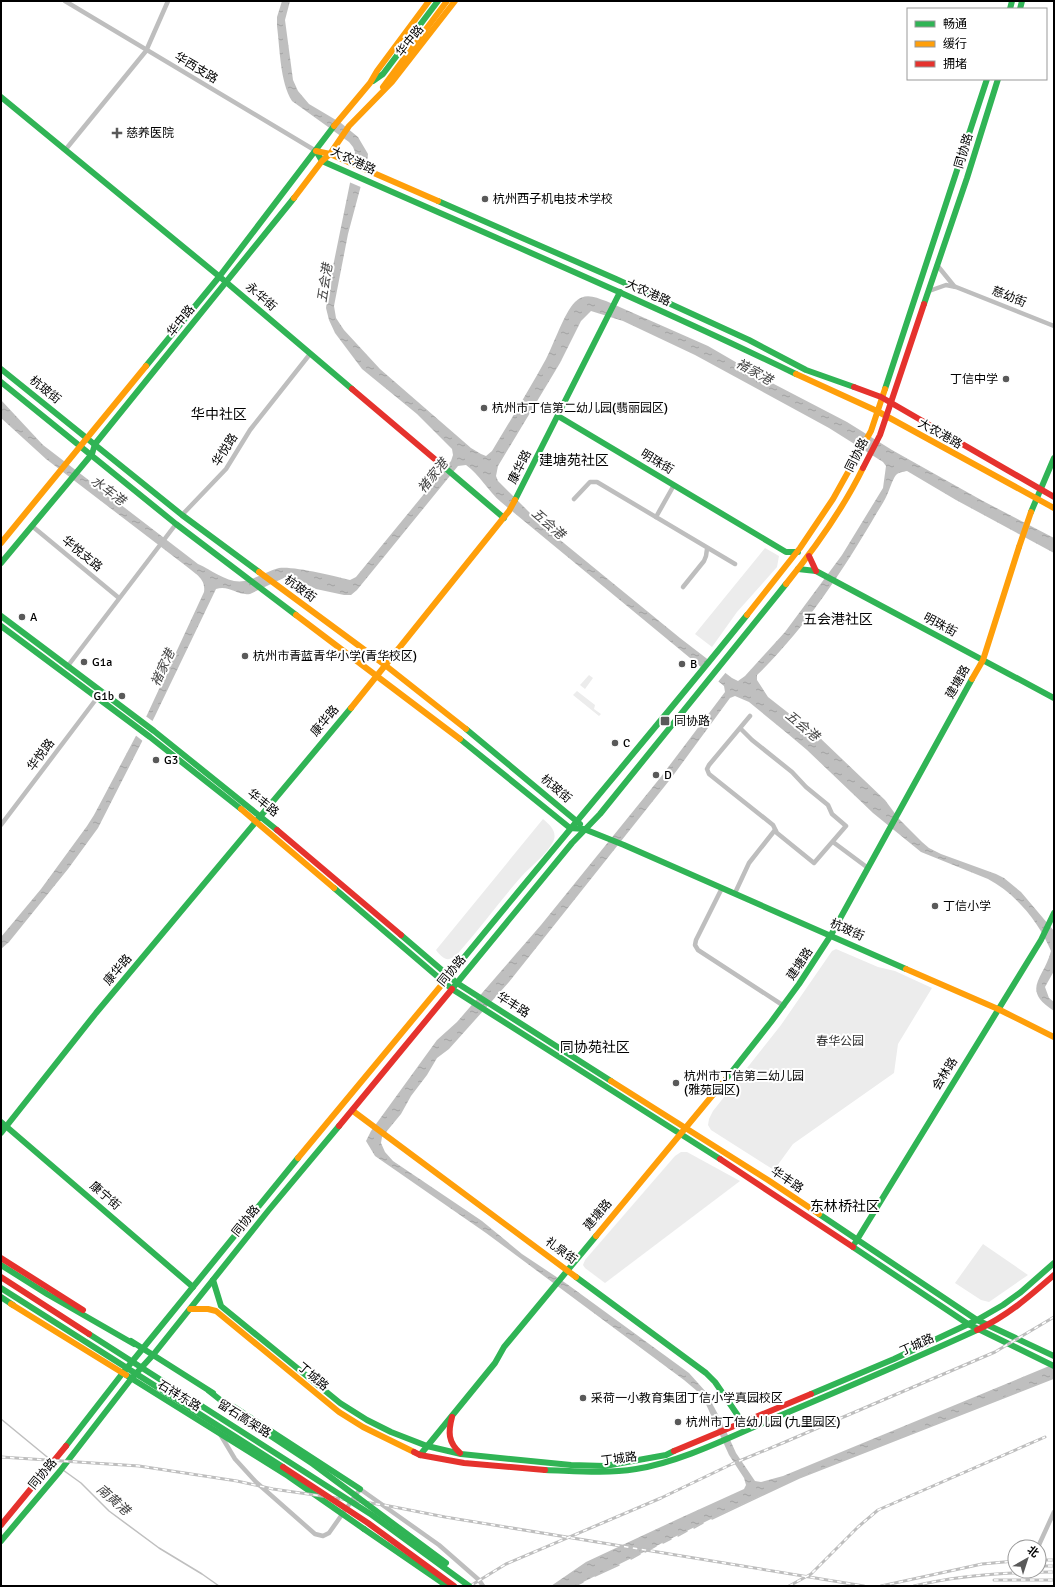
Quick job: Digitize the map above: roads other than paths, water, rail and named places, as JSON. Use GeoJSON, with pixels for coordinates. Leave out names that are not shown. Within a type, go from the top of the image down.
{"type":"FeatureCollection","features":[{"type":"Feature","properties":{"kind":"main road","name":"华中路"},"geometry":{"type":"LineString","coordinates":[[1,543],[219,276],[326,138],[339,119],[370,83],[377,71],[429,1]]}},
{"type":"Feature","properties":{"kind":"main road","name":"华中路"},"geometry":{"type":"LineString","coordinates":[[380,93],[386,76],[438,1]]}},
{"type":"Feature","properties":{"kind":"main road","name":"华中路"},"geometry":{"type":"LineString","coordinates":[[370,83],[386,76],[447,1]]}},
{"type":"Feature","properties":{"kind":"main road","name":"华中路"},"geometry":{"type":"LineString","coordinates":[[1,563],[92,454],[95,444],[322,161],[330,154],[349,126],[392,82],[455,1]]}},
{"type":"Feature","properties":{"kind":"main road","name":"同协路"},"geometry":{"type":"LineString","coordinates":[[1,1525],[52,1464],[122,1374],[342,1104],[570,828],[701,673],[806,541],[858,457],[871,431],[986,80]]}},
{"type":"Feature","properties":{"kind":"main road","name":"同协路"},"geometry":{"type":"LineString","coordinates":[[1,1541],[62,1468],[131,1379],[153,1355],[353,1111],[401,1049],[584,828],[600,814],[809,556],[853,489],[880,435],[967,178],[998,80]]}},
{"type":"Feature","properties":{"kind":"main road","name":"永华街"},"geometry":{"type":"LineString","coordinates":[[1,97],[219,276],[455,478],[504,518]]}},
{"type":"Feature","properties":{"kind":"main road","name":"大农港路"},"geometry":{"type":"LineString","coordinates":[[316,151],[330,154],[342,159],[510,232],[748,340],[806,370],[881,397],[1054,497]]}},
{"type":"Feature","properties":{"kind":"main road","name":"大农港路"},"geometry":{"type":"LineString","coordinates":[[316,151],[322,161],[620,292],[877,411],[1054,508]]}},
{"type":"Feature","properties":{"kind":"main road","name":"康华路"},"geometry":{"type":"LineString","coordinates":[[1,1133],[96,1013],[378,676],[385,665],[504,518],[516,500],[620,292]]}},
{"type":"Feature","properties":{"kind":"main road","name":"杭玻街"},"geometry":{"type":"LineString","coordinates":[[1,369],[182,515],[385,665],[479,739],[584,828],[998,1009],[1054,1037]]}},
{"type":"Feature","properties":{"kind":"main road","name":"杭玻街"},"geometry":{"type":"LineString","coordinates":[[1,382],[81,445],[176,524],[476,751],[570,828],[584,828]]}},
{"type":"Feature","properties":{"kind":"main road","name":"明珠街"},"geometry":{"type":"LineString","coordinates":[[558,416],[786,552]]}},
{"type":"Feature","properties":{"kind":"main road","name":"建塘路"},"geometry":{"type":"LineString","coordinates":[[420,1454],[495,1363],[504,1347],[567,1269],[686,1128],[784,1006],[831,935],[983,660],[1031,512],[1054,458]]}},
{"type":"Feature","properties":{"kind":"main road"},"geometry":{"type":"LineString","coordinates":[[789,563],[786,552],[798,552]]}},
{"type":"Feature","properties":{"kind":"main road"},"geometry":{"type":"LineString","coordinates":[[809,556],[816,571]]}},
{"type":"Feature","properties":{"kind":"main road","name":"明珠街"},"geometry":{"type":"LineString","coordinates":[[798,569],[816,571],[1054,698]]}},
{"type":"Feature","properties":{"kind":"main road","name":"华丰路"},"geometry":{"type":"LineString","coordinates":[[1,616],[154,731],[261,816],[457,983],[768,1180],[977,1320],[1054,1356]]}},
{"type":"Feature","properties":{"kind":"main road","name":"华丰路"},"geometry":{"type":"LineString","coordinates":[[1,626],[136,726],[256,822],[452,989],[853,1246],[968,1324],[1054,1366]]}},
{"type":"Feature","properties":{"kind":"main road","name":"会林路"},"geometry":{"type":"LineString","coordinates":[[853,1246],[1041,940],[1054,913]]}},
{"type":"Feature","properties":{"kind":"main road","name":"礼泉街"},"geometry":{"type":"LineString","coordinates":[[353,1111],[706,1372],[715,1382],[743,1423]]}},
{"type":"Feature","properties":{"kind":"main road","name":"康宁街"},"geometry":{"type":"LineString","coordinates":[[1,1122],[8,1126],[193,1287]]}},
{"type":"Feature","properties":{"kind":"main road","name":"石祥东路"},"geometry":{"type":"LineString","coordinates":[[1,1258],[360,1489]]}},
{"type":"Feature","properties":{"kind":"main road","name":"丁城路"},"geometry":{"type":"LineString","coordinates":[[213,1280],[221,1306],[340,1403],[390,1432],[427,1446],[462,1454],[571,1466],[605,1466],[666,1455],[894,1359],[977,1320],[1003,1305],[1021,1292],[1054,1263]]}},
{"type":"Feature","properties":{"kind":"main road"},"geometry":{"type":"LineString","coordinates":[[1,1265],[47,1294],[134,1344]]}},
{"type":"Feature","properties":{"kind":"main road","name":"丁城路"},"geometry":{"type":"LineString","coordinates":[[190,1309],[208,1309],[216,1311],[339,1412],[363,1427],[420,1454],[464,1463],[514,1468],[604,1473],[636,1469],[669,1461],[719,1442],[907,1362],[989,1325],[1026,1300],[1054,1275]]}},
{"type":"Feature","properties":{"kind":"main road","name":"留石高架路"},"geometry":{"type":"LineString","coordinates":[[1,1277],[322,1482],[372,1515],[470,1586]]}},
{"type":"Feature","properties":{"kind":"main road","name":"留石高架路"},"geometry":{"type":"LineString","coordinates":[[1,1288],[279,1464],[368,1523],[454,1586]]}},
{"type":"Feature","properties":{"kind":"main road","name":"石祥东路"},"geometry":{"type":"LineString","coordinates":[[1,1297],[122,1374],[288,1476],[342,1515],[447,1586]]}},
{"type":"Feature","properties":{"kind":"main road"},"geometry":{"type":"LineString","coordinates":[[209,1391],[242,1417],[285,1445],[434,1552],[473,1586]]}},
{"type":"Feature","properties":{"kind":"main road","name":"建塘路"},"geometry":{"type":"LineString","coordinates":[[453,1414],[448,1435],[452,1446],[462,1454]]}},
{"type":"Feature","properties":{"kind":"street","name":"华西支路"},"geometry":{"type":"LineString","coordinates":[[65,1],[316,151]]}},
{"type":"Feature","properties":{"kind":"street"},"geometry":{"type":"LineString","coordinates":[[66,149],[146,50],[168,1]]}},
{"type":"Feature","properties":{"kind":"street","name":"慈幼街"},"geometry":{"type":"LineString","coordinates":[[937,265],[956,287]]}},
{"type":"Feature","properties":{"kind":"street","name":"慈幼街"},"geometry":{"type":"LineString","coordinates":[[928,291],[946,285],[956,287],[1054,326]]}},
{"type":"Feature","properties":{"kind":"street","name":"华悦路"},"geometry":{"type":"LineString","coordinates":[[182,515],[226,469],[250,430],[310,354]]}},
{"type":"Feature","properties":{"kind":"street"},"geometry":{"type":"LineString","coordinates":[[574,499],[590,482],[597,482],[735,564]]}},
{"type":"Feature","properties":{"kind":"street"},"geometry":{"type":"LineString","coordinates":[[656,517],[674,485]]}},
{"type":"Feature","properties":{"kind":"street"},"geometry":{"type":"LineString","coordinates":[[67,667],[104,621],[119,598],[176,524]]}},
{"type":"Feature","properties":{"kind":"street","name":"华悦支路"},"geometry":{"type":"LineString","coordinates":[[32,526],[119,598]]}},
{"type":"Feature","properties":{"kind":"street"},"geometry":{"type":"LineString","coordinates":[[683,587],[704,560],[707,548]]}},
{"type":"Feature","properties":{"kind":"street","name":"华悦路"},"geometry":{"type":"LineString","coordinates":[[1,825],[97,698]]}},
{"type":"Feature","properties":{"kind":"street"},"geometry":{"type":"LineString","coordinates":[[740,728],[752,740],[792,772],[806,787],[828,804],[832,814],[846,826],[814,863],[777,833],[773,825],[709,774],[709,765],[750,716]]}},
{"type":"Feature","properties":{"kind":"street"},"geometry":{"type":"LineString","coordinates":[[735,894],[749,863],[775,830]]}},
{"type":"Feature","properties":{"kind":"street"},"geometry":{"type":"LineString","coordinates":[[833,842],[868,868]]}},
{"type":"Feature","properties":{"kind":"street"},"geometry":{"type":"LineString","coordinates":[[722,888],[696,940],[695,946],[698,950],[784,1006]]}},
{"type":"Feature","properties":{"kind":"street"},"geometry":{"type":"LineString","coordinates":[[219,1433],[235,1458],[256,1482],[315,1534],[323,1536],[329,1532],[360,1489],[439,1545],[479,1580],[483,1586]]}},
{"type":"Feature","properties":{"kind":"street"},"geometry":{"type":"LineString","coordinates":[[1042,1539],[1054,1512]]}},
{"type":"Feature","properties":{"kind":"water","name":"五会港"},"geometry":{"type":"Polygon","coordinates":[[[282,1],[290,1],[285,20],[293,80],[298,91],[309,104],[341,123],[358,137],[368,154],[367,163],[348,234],[334,306],[336,318],[344,330],[380,369],[471,448],[486,456],[492,451],[546,359],[567,313],[579,299],[590,296],[606,301],[708,346],[772,383],[847,422],[892,450],[983,501],[1054,538],[1054,553],[956,500],[907,471],[898,473],[893,479],[883,503],[836,579],[791,639],[757,675],[757,680],[768,697],[819,737],[885,800],[899,819],[929,848],[941,854],[996,874],[1004,878],[1021,892],[1054,931],[1054,971],[1045,987],[1049,998],[1054,1002],[1054,1011],[1038,996],[1036,990],[1037,983],[1048,961],[1051,951],[1033,919],[1008,892],[988,879],[921,852],[873,813],[807,750],[788,734],[749,702],[735,696],[730,698],[672,777],[509,982],[449,1049],[437,1058],[427,1075],[411,1096],[401,1114],[382,1137],[381,1143],[385,1152],[393,1161],[482,1221],[522,1254],[567,1284],[689,1373],[706,1392],[736,1453],[755,1481],[761,1482],[783,1476],[1054,1364],[1054,1378],[799,1478],[709,1520],[575,1586],[551,1586],[586,1562],[744,1489],[746,1485],[744,1478],[729,1455],[705,1402],[697,1391],[486,1233],[375,1156],[366,1141],[371,1131],[437,1040],[457,1022],[541,925],[660,778],[725,692],[724,686],[501,502],[471,469],[466,465],[458,466],[357,590],[351,595],[316,589],[294,578],[286,577],[250,594],[241,594],[225,588],[216,589],[155,716],[98,828],[68,869],[9,942],[1,949],[1,937],[41,889],[94,815],[147,715],[204,592],[204,587],[202,580],[196,574],[46,459],[1,418],[1,400],[43,445],[198,564],[226,579],[238,581],[248,580],[279,568],[304,570],[350,580],[356,577],[451,461],[453,455],[452,449],[417,414],[362,369],[335,333],[329,320],[326,308],[328,291],[355,152],[349,142],[292,101],[283,75],[277,17],[282,1]],[[591,311],[581,321],[560,363],[498,466],[496,476],[498,481],[543,526],[680,638],[738,681],[745,676],[785,632],[842,555],[883,488],[886,466],[883,462],[829,428],[695,355],[623,321],[591,311]]]}},
{"type":"Feature","properties":{"kind":"waterway"},"geometry":{"type":"LineString","coordinates":[[712,1519],[799,1478],[1054,1378]]}},
{"type":"Feature","properties":{"kind":"waterway","name":"南黄港"},"geometry":{"type":"LineString","coordinates":[[1,1419],[52,1461]]}},
{"type":"Feature","properties":{"kind":"waterway","name":"南黄港"},"geometry":{"type":"LineString","coordinates":[[63,1470],[81,1483],[109,1511],[159,1548],[219,1586]]}},
{"type":"Feature","properties":{"kind":"waterway"},"geometry":{"type":"LineString","coordinates":[[694,1528],[703,1523]]}},
{"type":"Feature","properties":{"kind":"waterway"},"geometry":{"type":"LineString","coordinates":[[678,1536],[687,1531]]}},
{"type":"Feature","properties":{"kind":"waterway"},"geometry":{"type":"LineString","coordinates":[[663,1543],[671,1539]]}},
{"type":"Feature","properties":{"kind":"waterway"},"geometry":{"type":"LineString","coordinates":[[645,1552],[656,1546]]}},
{"type":"Feature","properties":{"kind":"waterway"},"geometry":{"type":"LineString","coordinates":[[631,1559],[640,1554]]}},
{"type":"Feature","properties":{"kind":"waterway"},"geometry":{"type":"LineString","coordinates":[[595,1576],[619,1565]]}},
{"type":"Feature","properties":{"kind":"waterway"},"geometry":{"type":"LineString","coordinates":[[575,1586],[583,1582]]}},
{"type":"Feature","properties":{"kind":"railway"},"geometry":{"type":"LineString","coordinates":[[470,1586],[506,1564],[661,1498],[732,1464],[995,1352],[1054,1317]]}},
{"type":"Feature","properties":{"kind":"railway"},"geometry":{"type":"LineString","coordinates":[[789,1586],[811,1574],[858,1527],[878,1510],[1045,1437]]}},
{"type":"Feature","properties":{"kind":"railway"},"geometry":{"type":"LineString","coordinates":[[1,1457],[139,1466],[237,1481],[273,1489],[384,1505],[445,1517],[864,1586]]}},
{"type":"Feature","properties":{"kind":"railway"},"geometry":{"type":"LineString","coordinates":[[1047,1560],[1054,1560]]}},
{"type":"Feature","properties":{"kind":"railway"},"geometry":{"type":"LineString","coordinates":[[881,1586],[982,1564],[1007,1562]]}},
{"type":"Feature","properties":{"kind":"railway"},"geometry":{"type":"LineString","coordinates":[[1047,1566],[1054,1566]]}},
{"type":"Feature","properties":{"kind":"railway"},"geometry":{"type":"LineString","coordinates":[[914,1586],[949,1579],[984,1575],[1054,1572]]}},
{"type":"Feature","properties":{"kind":"railway"},"geometry":{"type":"LineString","coordinates":[[994,1580],[1054,1580]]}},
{"type":"Feature","properties":{"kind":"place","name":"慈养医院"},"geometry":{"type":"Point","coordinates":[117,133]}},
{"type":"Feature","properties":{"kind":"place","name":"杭州西子机电技术学校"},"geometry":{"type":"Point","coordinates":[485,199]}},
{"type":"Feature","properties":{"kind":"place","name":"丁信中学"},"geometry":{"type":"Point","coordinates":[1006,379]}},
{"type":"Feature","properties":{"kind":"place","name":"杭州市丁信第二幼儿园(翡丽园区)"},"geometry":{"type":"Point","coordinates":[484,408]}},
{"type":"Feature","properties":{"kind":"place","name":"A"},"geometry":{"type":"Point","coordinates":[22,617]}},
{"type":"Feature","properties":{"kind":"place","name":"杭州市青蓝青华小学(青华校区)"},"geometry":{"type":"Point","coordinates":[245,656]}},
{"type":"Feature","properties":{"kind":"place","name":"G1a"},"geometry":{"type":"Point","coordinates":[84,662]}},
{"type":"Feature","properties":{"kind":"place","name":"B"},"geometry":{"type":"Point","coordinates":[682,664]}},
{"type":"Feature","properties":{"kind":"place","name":"G1b"},"geometry":{"type":"Point","coordinates":[122,696]}},
{"type":"Feature","properties":{"kind":"place","name":"同协路"},"geometry":{"type":"Point","coordinates":[665,721]}},
{"type":"Feature","properties":{"kind":"place","name":"C"},"geometry":{"type":"Point","coordinates":[615,743]}},
{"type":"Feature","properties":{"kind":"place","name":"G3"},"geometry":{"type":"Point","coordinates":[156,760]}},
{"type":"Feature","properties":{"kind":"place","name":"D"},"geometry":{"type":"Point","coordinates":[656,775]}},
{"type":"Feature","properties":{"kind":"place","name":"丁信小学"},"geometry":{"type":"Point","coordinates":[935,906]}},
{"type":"Feature","properties":{"kind":"place","name":"杭州市丁信第二幼儿园 (雅苑园区)"},"geometry":{"type":"Point","coordinates":[676,1083]}},
{"type":"Feature","properties":{"kind":"place","name":"采荷一小教育集团丁信小学真园校区"},"geometry":{"type":"Point","coordinates":[583,1398]}},
{"type":"Feature","properties":{"kind":"place","name":"杭州市丁信幼儿园 (九里园区)"},"geometry":{"type":"Point","coordinates":[678,1422]}},
{"type":"Feature","properties":{"kind":"district","name":"华中社区"},"geometry":{"type":"Point","coordinates":[219,414]}},
{"type":"Feature","properties":{"kind":"district","name":"建塘苑社区"},"geometry":{"type":"Point","coordinates":[574,460]}},
{"type":"Feature","properties":{"kind":"district","name":"五会港社区"},"geometry":{"type":"Point","coordinates":[838,619]}},
{"type":"Feature","properties":{"kind":"district","name":"同协苑社区"},"geometry":{"type":"Point","coordinates":[595,1047]}},
{"type":"Feature","properties":{"kind":"district","name":"东林桥社区"},"geometry":{"type":"Point","coordinates":[845,1206]}},
{"type":"Feature","properties":{"kind":"water label","name":"褚家港"},"geometry":{"type":"Point","coordinates":[754,372]}},
{"type":"Feature","properties":{"kind":"water label","name":"褚家港"},"geometry":{"type":"Point","coordinates":[433,476]}},
{"type":"Feature","properties":{"kind":"water label","name":"水车港"},"geometry":{"type":"Point","coordinates":[108,491]}},
{"type":"Feature","properties":{"kind":"water label","name":"褚家港"},"geometry":{"type":"Point","coordinates":[163,668]}},
{"type":"Feature","properties":{"kind":"park label","name":"春华公园"},"geometry":{"type":"Point","coordinates":[840,1041]}}]}
